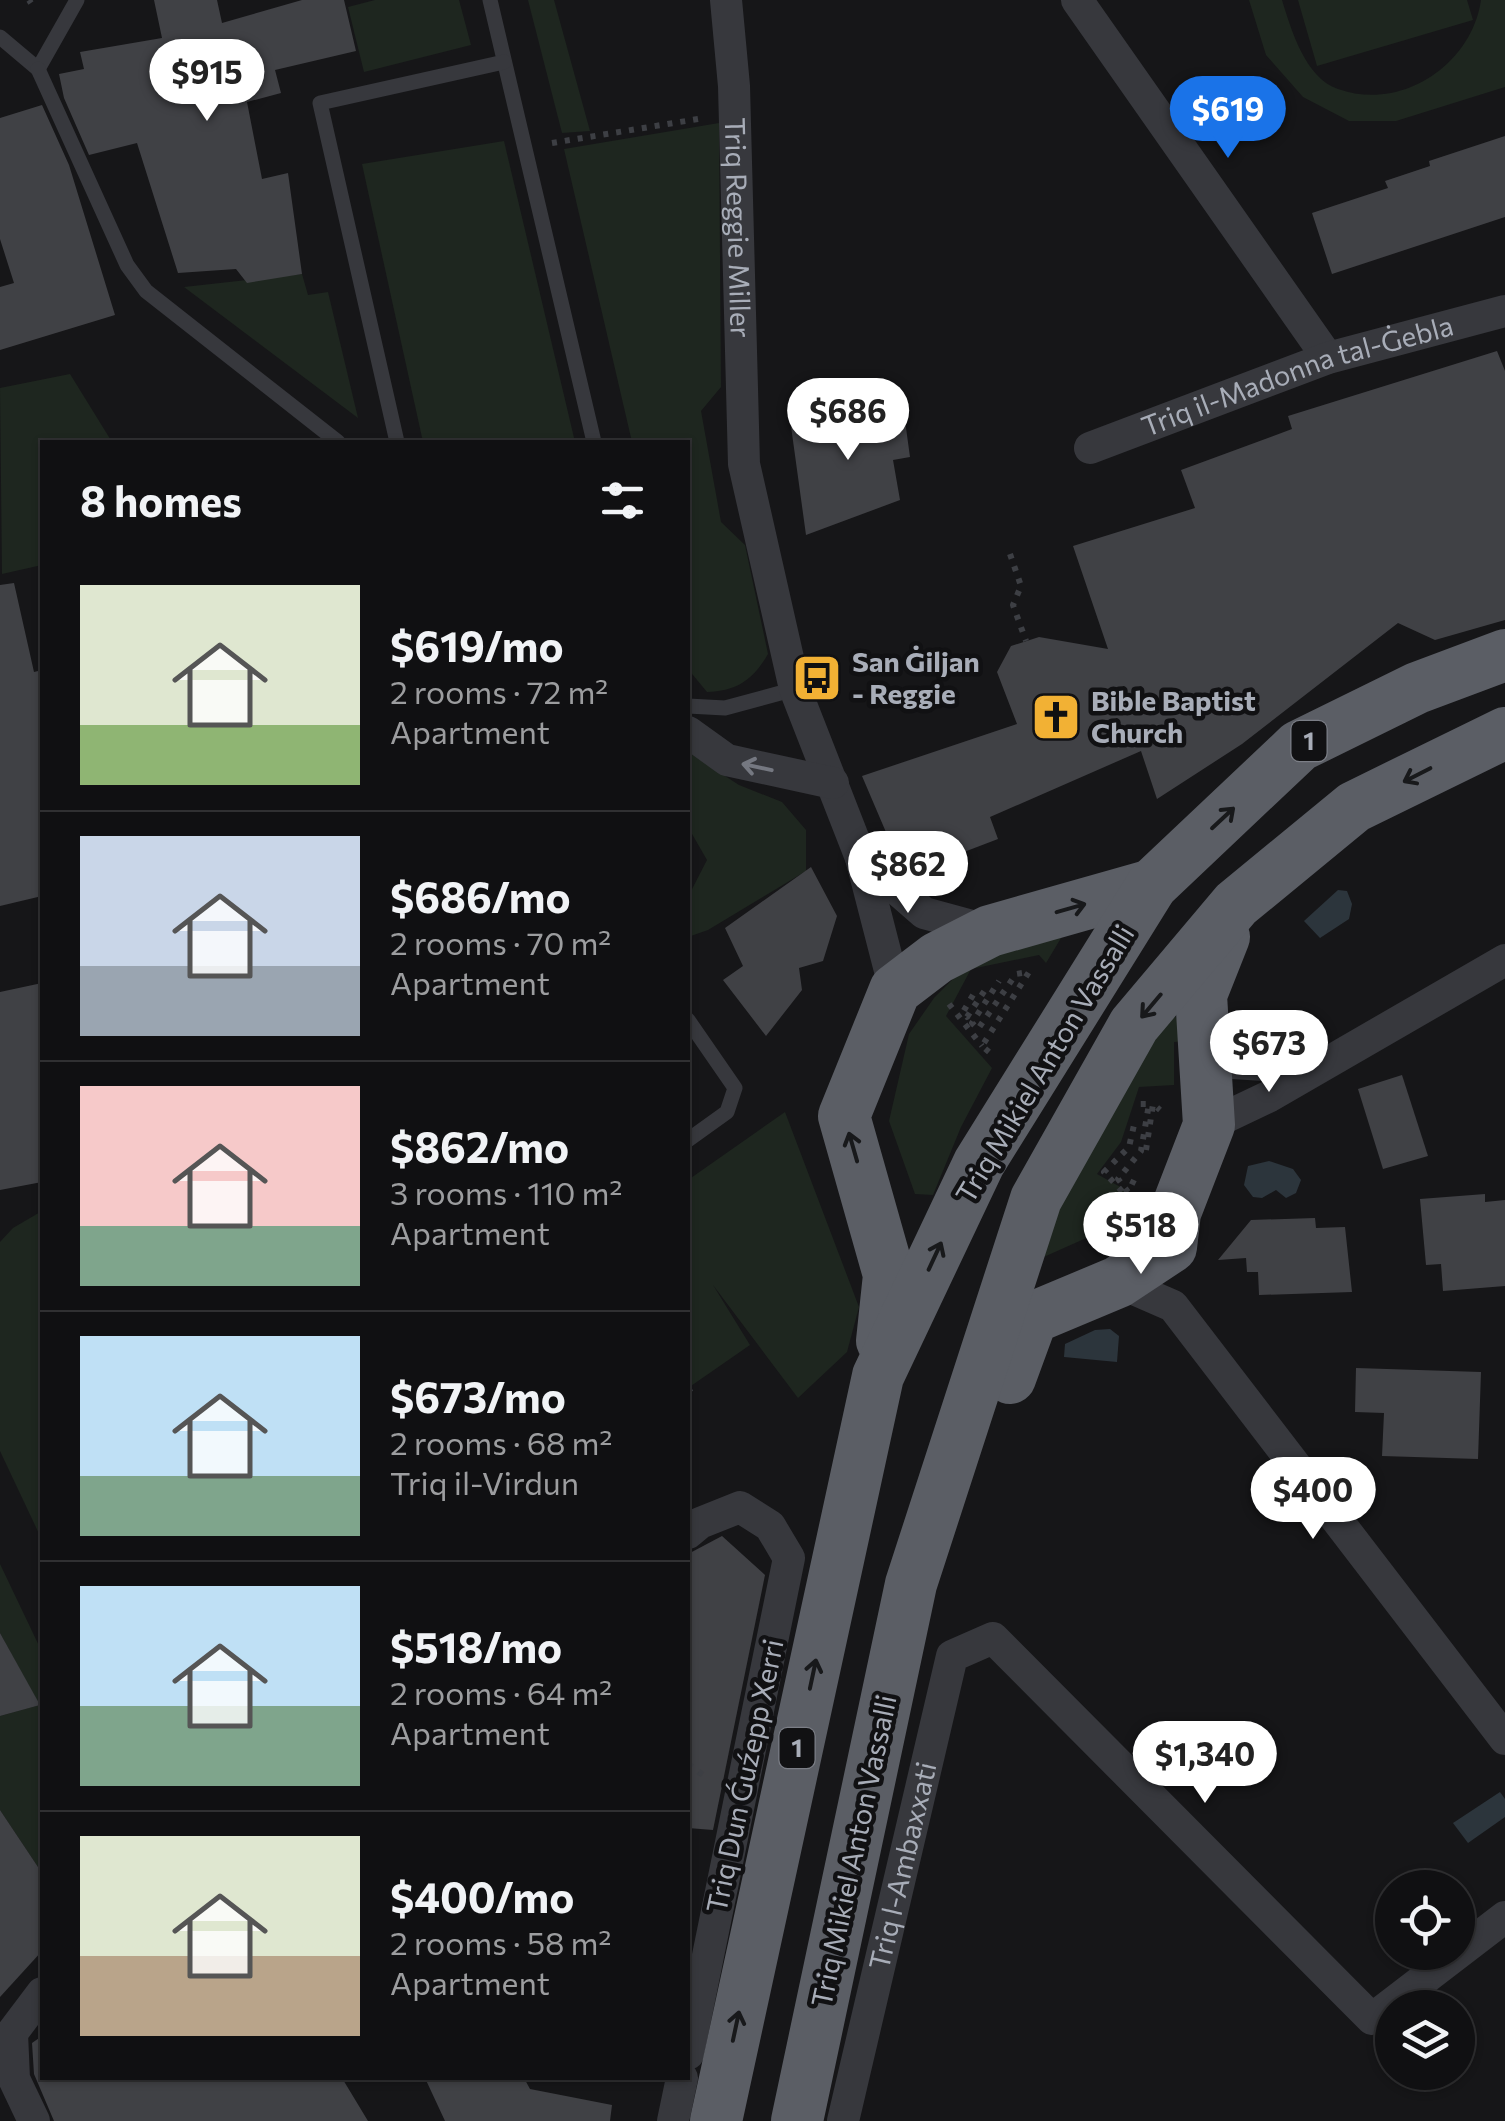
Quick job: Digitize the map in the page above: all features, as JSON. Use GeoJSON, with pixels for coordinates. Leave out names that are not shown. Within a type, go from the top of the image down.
{"type":"FeatureCollection","features":[{"type":"Feature","properties":{"kind":"highway","name":"Triq Mikiel Anton Vassalli"},"geometry":{"type":"LineString","coordinates":[[716,2121],[878,1376],[979,1163],[1152,885],[1299,746],[1417,688],[1505,655]]}},
{"type":"Feature","properties":{"kind":"highway","name":"Triq Mikiel Anton Vassalli"},"geometry":{"type":"LineString","coordinates":[[797,2121],[911,1584],[1036,1199],[1134,1025],[1236,904],[1354,807],[1505,733]]}},
{"type":"Feature","properties":{"kind":"highway","name":"1"},"geometry":{"type":"LineString","coordinates":[[878,1376],[889,1275],[844,1116],[895,990],[937,958],[987,954],[1152,885]]}},
{"type":"Feature","properties":{"kind":"highway"},"geometry":{"type":"LineString","coordinates":[[911,1584],[954,1533],[1032,1318],[1118,1282],[1175,1213],[1209,1125],[1201,995],[1236,904]]}},
{"type":"Feature","properties":{"kind":"street","name":"Triq Reggie Miller"},"geometry":{"type":"LineString","coordinates":[[726,0],[734,86],[744,464],[795,689],[861,858],[895,990]]}},
{"type":"Feature","properties":{"kind":"street"},"geometry":{"type":"LineString","coordinates":[[1077,0],[1328,358]]}},
{"type":"Feature","properties":{"kind":"street","name":"Triq il-Madonna tal-Ġebla"},"geometry":{"type":"LineString","coordinates":[[1090,448],[1328,358],[1505,311]]}},
{"type":"Feature","properties":{"kind":"street"},"geometry":{"type":"LineString","coordinates":[[690,733],[727,760],[833,784]]}},
{"type":"Feature","properties":{"kind":"street","name":"Triq Reggie Miller"},"geometry":{"type":"LineString","coordinates":[[861,858],[924,913],[987,954]]}},
{"type":"Feature","properties":{"kind":"street"},"geometry":{"type":"LineString","coordinates":[[1209,1125],[1505,960]]}},
{"type":"Feature","properties":{"kind":"street"},"geometry":{"type":"LineString","coordinates":[[1204,1061],[1263,1064],[1333,1059]]}},
{"type":"Feature","properties":{"kind":"street"},"geometry":{"type":"LineString","coordinates":[[1158,1231],[1173,1306],[1505,1739]]}},
{"type":"Feature","properties":{"kind":"street"},"geometry":{"type":"LineString","coordinates":[[1118,1282],[1173,1306]]}},
{"type":"Feature","properties":{"kind":"street","name":"Triq Dun Ǵuźepp Xerri"},"geometry":{"type":"LineString","coordinates":[[690,1531],[700,1523],[740,1507],[770,1526],[789,1558],[690,2044]]}},
{"type":"Feature","properties":{"kind":"street","name":"Triq l-Ambaxxati"},"geometry":{"type":"LineString","coordinates":[[843,2121],[952,1656],[993,1638],[1372,2018],[1505,1917]]}},
{"type":"Feature","properties":{"kind":"street"},"geometry":{"type":"LineString","coordinates":[[34,2121],[14,2079],[12,2033],[38,1996]]}},
{"type":"Feature","properties":{"kind":"street"},"geometry":{"type":"LineString","coordinates":[[673,2121],[682,2080]]}},
{"type":"Feature","properties":{"kind":"lane"},"geometry":{"type":"LineString","coordinates":[[38,69],[78,0]]}},
{"type":"Feature","properties":{"kind":"lane"},"geometry":{"type":"LineString","coordinates":[[490,0],[594,440]]}},
{"type":"Feature","properties":{"kind":"lane"},"geometry":{"type":"LineString","coordinates":[[0,37],[38,69],[127,265],[146,291],[335,440]]}},
{"type":"Feature","properties":{"kind":"lane"},"geometry":{"type":"LineString","coordinates":[[397,440],[320,103],[504,62]]}},
{"type":"Feature","properties":{"kind":"lane"},"geometry":{"type":"LineString","coordinates":[[690,706],[725,708],[795,689]]}},
{"type":"Feature","properties":{"kind":"lane"},"geometry":{"type":"LineString","coordinates":[[690,1023],[735,1088],[727,1112],[690,1139]]}},
{"type":"Feature","properties":{"kind":"path"},"geometry":{"type":"LineString","coordinates":[[526,147],[712,117]]}},
{"type":"Feature","properties":{"kind":"path"},"geometry":{"type":"LineString","coordinates":[[1010,554],[1020,586],[1012,605],[1026,641]]}},
{"type":"Feature","properties":{"kind":"path"},"geometry":{"type":"LineString","coordinates":[[972,979],[955,1008],[985,1049],[1029,972],[1016,974],[978,1029],[972,1023],[1005,972],[998,972],[967,1016],[963,1012],[987,954]]}},
{"type":"Feature","properties":{"kind":"path"},"geometry":{"type":"LineString","coordinates":[[1104,1172],[1158,1231]]}},
{"type":"Feature","properties":{"kind":"shaded area"},"geometry":{"type":"Polygon","coordinates":[[[375,0],[459,0],[471,45],[364,72],[348,7],[375,0]]]}},
{"type":"Feature","properties":{"kind":"shaded area"},"geometry":{"type":"Polygon","coordinates":[[[528,0],[554,0],[590,131],[562,133],[528,0]]]}},
{"type":"Feature","properties":{"kind":"shaded area"},"geometry":{"type":"Polygon","coordinates":[[[1249,0],[1282,0],[1301,51],[1326,83],[1362,94],[1386,94],[1409,88],[1449,62],[1475,23],[1481,0],[1505,0],[1505,87],[1396,121],[1349,121],[1303,97],[1266,55],[1249,0]]]}},
{"type":"Feature","properties":{"kind":"shaded area"},"geometry":{"type":"Polygon","coordinates":[[[1298,0],[1467,0],[1473,20],[1317,66],[1298,0]]]}},
{"type":"Feature","properties":{"kind":"shaded area"},"geometry":{"type":"Polygon","coordinates":[[[719,123],[721,387],[701,411],[721,522],[745,545],[768,654],[756,671],[727,689],[707,692],[690,671],[690,440],[632,440],[564,149],[719,123]]]}},
{"type":"Feature","properties":{"kind":"shaded area"},"geometry":{"type":"Polygon","coordinates":[[[504,141],[575,440],[423,440],[362,164],[504,141]]]}},
{"type":"Feature","properties":{"kind":"shaded area"},"geometry":{"type":"Polygon","coordinates":[[[302,274],[308,295],[328,292],[358,418],[184,287],[302,274]]]}},
{"type":"Feature","properties":{"kind":"shaded area"},"geometry":{"type":"Polygon","coordinates":[[[70,374],[111,440],[40,440],[40,565],[2,574],[0,388],[70,374]]]}},
{"type":"Feature","properties":{"kind":"shaded area"},"geometry":{"type":"Polygon","coordinates":[[[690,753],[739,785],[782,802],[806,830],[806,871],[708,930],[690,936],[690,893],[707,860],[690,830],[690,753]]]}},
{"type":"Feature","properties":{"kind":"shaded area"},"geometry":{"type":"Polygon","coordinates":[[[1338,890],[1347,891],[1352,904],[1349,919],[1320,938],[1304,921],[1338,890]]]}},
{"type":"Feature","properties":{"kind":"shaded area"},"geometry":{"type":"Polygon","coordinates":[[[1064,933],[1046,963],[1039,955],[971,969],[946,1016],[992,1068],[961,1127],[933,1195],[915,1194],[889,1121],[909,1034],[934,998],[986,946],[1064,933]]]}},
{"type":"Feature","properties":{"kind":"shaded area"},"geometry":{"type":"Polygon","coordinates":[[[1176,1017],[1185,1041],[1174,1042],[1174,1085],[1139,1087],[1121,1142],[1097,1174],[1142,1199],[1102,1231],[1037,1260],[1078,1160],[1157,1020],[1176,1017]]]}},
{"type":"Feature","properties":{"kind":"shaded area"},"geometry":{"type":"Polygon","coordinates":[[[785,1112],[859,1307],[847,1352],[798,1398],[713,1285],[750,1345],[690,1387],[690,1179],[785,1112]]]}},
{"type":"Feature","properties":{"kind":"shaded area"},"geometry":{"type":"Polygon","coordinates":[[[1269,1161],[1293,1169],[1301,1180],[1296,1193],[1286,1198],[1276,1190],[1262,1198],[1253,1197],[1244,1185],[1248,1166],[1269,1161]]]}},
{"type":"Feature","properties":{"kind":"shaded area"},"geometry":{"type":"Polygon","coordinates":[[[40,1212],[40,1536],[0,1451],[0,1242],[13,1228],[40,1212]]]}},
{"type":"Feature","properties":{"kind":"shaded area"},"geometry":{"type":"Polygon","coordinates":[[[1110,1329],[1119,1336],[1117,1362],[1064,1357],[1065,1344],[1095,1330],[1110,1329]]]}},
{"type":"Feature","properties":{"kind":"shaded area"},"geometry":{"type":"Polygon","coordinates":[[[0,1564],[40,1648],[40,1870],[0,1810],[0,1716],[39,1705],[0,1633],[0,1564]]]}},
{"type":"Feature","properties":{"kind":"shaded area"},"geometry":{"type":"Polygon","coordinates":[[[1500,1792],[1505,1799],[1505,1817],[1468,1843],[1453,1823],[1500,1792]]]}},
{"type":"Feature","properties":{"kind":"building"},"geometry":{"type":"Polygon","coordinates":[[[154,0],[217,0],[222,23],[302,0],[344,0],[356,51],[275,70],[281,93],[247,102],[262,179],[288,173],[302,274],[247,283],[236,269],[178,273],[137,143],[89,155],[64,98],[59,74],[84,69],[80,52],[162,38],[154,0]]]}},
{"type":"Feature","properties":{"kind":"building"},"geometry":{"type":"Polygon","coordinates":[[[42,105],[69,165],[115,315],[0,350],[0,287],[14,283],[0,239],[0,118],[42,105]]]}},
{"type":"Feature","properties":{"kind":"building"},"geometry":{"type":"Polygon","coordinates":[[[1505,136],[1505,217],[1332,274],[1312,213],[1388,188],[1385,181],[1430,166],[1429,161],[1505,136]]]}},
{"type":"Feature","properties":{"kind":"building"},"geometry":{"type":"Polygon","coordinates":[[[1497,351],[1505,371],[1505,620],[1435,640],[1398,623],[1242,744],[1157,799],[1141,751],[990,817],[998,839],[909,873],[900,865],[862,776],[1017,724],[997,672],[1011,646],[1039,637],[1108,649],[1073,546],[1195,508],[1181,470],[1292,429],[1288,416],[1497,351]]]}},
{"type":"Feature","properties":{"kind":"building"},"geometry":{"type":"Polygon","coordinates":[[[903,406],[910,457],[893,460],[900,500],[806,535],[790,419],[903,406]]]}},
{"type":"Feature","properties":{"kind":"building"},"geometry":{"type":"Polygon","coordinates":[[[14,583],[34,672],[40,670],[40,896],[0,906],[0,585],[14,583]]]}},
{"type":"Feature","properties":{"kind":"building"},"geometry":{"type":"Polygon","coordinates":[[[811,867],[837,916],[823,961],[799,968],[802,990],[766,1036],[723,980],[743,966],[725,928],[811,867]]]}},
{"type":"Feature","properties":{"kind":"building"},"geometry":{"type":"Polygon","coordinates":[[[40,983],[40,1182],[0,1190],[0,992],[40,983]]]}},
{"type":"Feature","properties":{"kind":"building"},"geometry":{"type":"Polygon","coordinates":[[[1402,1075],[1428,1156],[1383,1169],[1358,1089],[1402,1075]]]}},
{"type":"Feature","properties":{"kind":"building"},"geometry":{"type":"Polygon","coordinates":[[[1485,1194],[1485,1202],[1505,1200],[1505,1286],[1443,1291],[1441,1264],[1426,1265],[1420,1199],[1485,1194]]]}},
{"type":"Feature","properties":{"kind":"building"},"geometry":{"type":"Polygon","coordinates":[[[1315,1218],[1316,1228],[1345,1227],[1352,1292],[1259,1295],[1258,1272],[1247,1272],[1246,1258],[1218,1260],[1251,1220],[1315,1218]]]}},
{"type":"Feature","properties":{"kind":"building"},"geometry":{"type":"Polygon","coordinates":[[[1356,1368],[1481,1372],[1478,1459],[1382,1456],[1384,1413],[1355,1412],[1356,1368]]]}},
{"type":"Feature","properties":{"kind":"building"},"geometry":{"type":"Polygon","coordinates":[[[722,1536],[765,1575],[713,1830],[690,1828],[690,1553],[722,1536]]]}},
{"type":"Feature","properties":{"kind":"building"},"geometry":{"type":"Polygon","coordinates":[[[0,1633],[40,1705],[0,1716],[0,1633]]]}},
{"type":"Feature","properties":{"kind":"building"},"geometry":{"type":"Polygon","coordinates":[[[0,1810],[40,1870],[40,1953],[0,1997],[0,1810]]]}},
{"type":"Feature","properties":{"kind":"building"},"geometry":{"type":"Polygon","coordinates":[[[40,2037],[40,2080],[343,2080],[368,2121],[54,2121],[34,2074],[32,2043],[40,2037]]]}},
{"type":"Feature","properties":{"kind":"building"},"geometry":{"type":"Polygon","coordinates":[[[426,2080],[525,2080],[530,2089],[612,2105],[610,2121],[445,2121],[426,2080]]]}},
{"type":"Feature","properties":{"kind":"place","name":"San Ġiljan - Reggie"},"geometry":{"type":"Point","coordinates":[817,678]}},
{"type":"Feature","properties":{"kind":"place","name":"Bible Baptist Church"},"geometry":{"type":"Point","coordinates":[1056,717]}}]}
